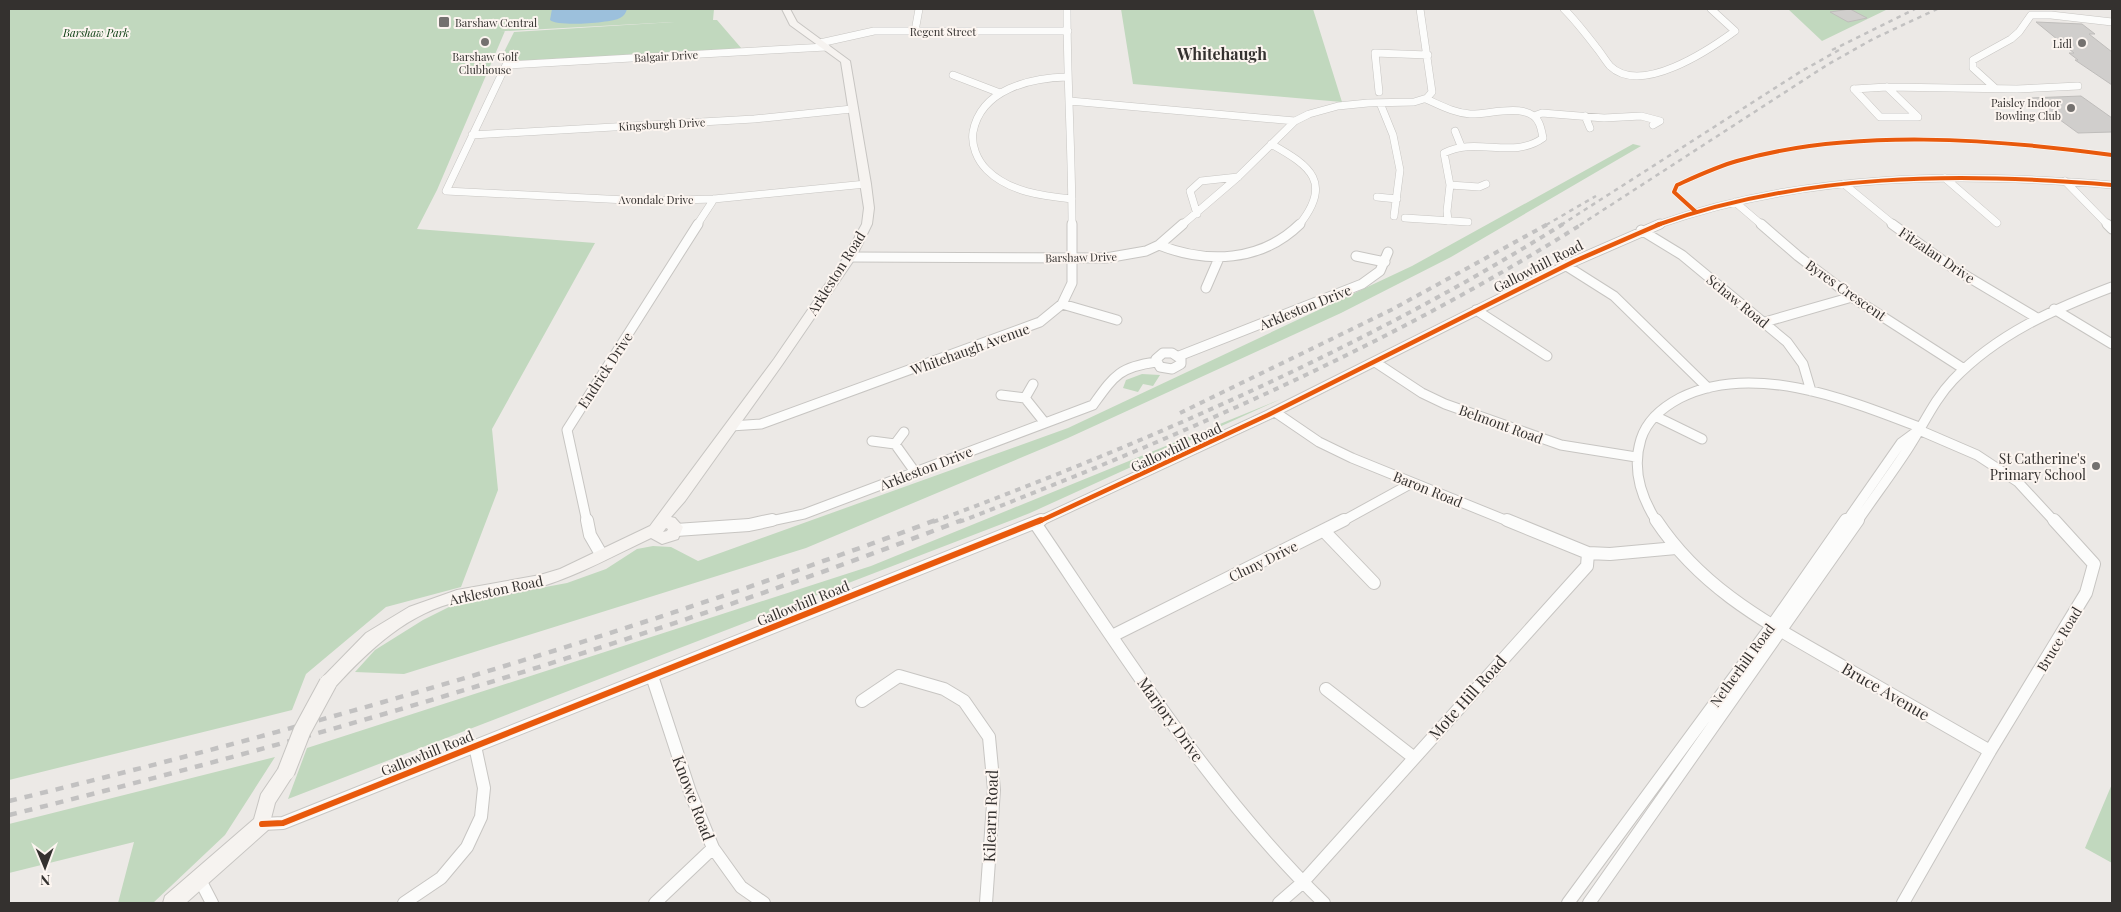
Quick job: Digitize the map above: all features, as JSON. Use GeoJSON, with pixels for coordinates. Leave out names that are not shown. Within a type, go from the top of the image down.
{"type":"FeatureCollection","features":[{"type":"Feature","properties":{"kind":"street","name":"Arkleston Road"},"geometry":{"type":"LineString","coordinates":[[262,824],[268,800],[286,772],[302,731],[328,683],[372,638],[415,610],[457,596],[540,581],[581,567],[602,554],[657,531],[667,511],[680,497],[732,426],[850,257],[866,224],[869,208],[845,61],[793,23],[786,9]]}},
{"type":"Feature","properties":{"kind":"street"},"geometry":{"type":"LineString","coordinates":[[915,31],[918,9]]}},
{"type":"Feature","properties":{"kind":"street","name":"Whitehaugh Avenue"},"geometry":{"type":"LineString","coordinates":[[732,426],[761,424],[1022,330],[1040,322],[1062,304],[1072,283],[1072,199],[1070,101],[1067,77],[1067,9]]}},
{"type":"Feature","properties":{"kind":"street"},"geometry":{"type":"LineString","coordinates":[[1420,9],[1432,92],[1426,99],[1465,113],[1485,114],[1514,110],[1534,116],[1542,113],[1614,118],[1631,115],[1660,121],[1653,125]]}},
{"type":"Feature","properties":{"kind":"street"},"geometry":{"type":"LineString","coordinates":[[1564,9],[1601,52],[1611,67],[1626,75],[1640,77],[1670,69],[1735,31],[1710,9]]}},
{"type":"Feature","properties":{"kind":"street"},"geometry":{"type":"LineString","coordinates":[[1994,88],[1973,68],[1973,60],[2019,32],[2032,9]]}},
{"type":"Feature","properties":{"kind":"street"},"geometry":{"type":"LineString","coordinates":[[2028,17],[2039,14],[2089,21],[2112,22]]}},
{"type":"Feature","properties":{"kind":"street","name":"Regent Street"},"geometry":{"type":"LineString","coordinates":[[823,45],[874,31],[1068,30]]}},
{"type":"Feature","properties":{"kind":"street","name":"Balgair Drive"},"geometry":{"type":"LineString","coordinates":[[472,135],[506,65],[814,49],[823,45]]}},
{"type":"Feature","properties":{"kind":"street"},"geometry":{"type":"LineString","coordinates":[[1379,92],[1375,53],[1428,55]]}},
{"type":"Feature","properties":{"kind":"street"},"geometry":{"type":"LineString","coordinates":[[953,75],[1000,93]]}},
{"type":"Feature","properties":{"kind":"street"},"geometry":{"type":"LineString","coordinates":[[1067,77],[1051,77],[1029,82],[1000,93],[981,111],[973,126],[974,152],[988,171],[1012,186],[1048,197],[1072,199]]}},
{"type":"Feature","properties":{"kind":"street"},"geometry":{"type":"LineString","coordinates":[[1887,86],[1918,117],[1880,117],[1854,89],[1887,86],[1994,88],[2078,86]]}},
{"type":"Feature","properties":{"kind":"street","name":"Barshaw Drive"},"geometry":{"type":"LineString","coordinates":[[850,257],[1072,258],[1128,256],[1159,245],[1198,214],[1295,121],[1319,110],[1339,105],[1414,102],[1426,99]]}},
{"type":"Feature","properties":{"kind":"street"},"geometry":{"type":"LineString","coordinates":[[1070,101],[1295,121]]}},
{"type":"Feature","properties":{"kind":"street"},"geometry":{"type":"LineString","coordinates":[[1380,103],[1393,135],[1400,170],[1394,216]]}},
{"type":"Feature","properties":{"kind":"street","name":"Kingsburgh Drive"},"geometry":{"type":"LineString","coordinates":[[472,135],[754,119],[852,109]]}},
{"type":"Feature","properties":{"kind":"street"},"geometry":{"type":"LineString","coordinates":[[1448,220],[1445,210],[1450,185],[1443,161],[1444,153],[1449,148],[1460,146],[1515,148],[1540,142],[1543,138],[1542,132],[1534,116]]}},
{"type":"Feature","properties":{"kind":"street"},"geometry":{"type":"LineString","coordinates":[[1585,116],[1590,128]]}},
{"type":"Feature","properties":{"kind":"street"},"geometry":{"type":"LineString","coordinates":[[1455,131],[1460,146]]}},
{"type":"Feature","properties":{"kind":"street","name":"Avondale Drive"},"geometry":{"type":"LineString","coordinates":[[472,135],[446,191],[646,201],[714,199],[866,184]]}},
{"type":"Feature","properties":{"kind":"street"},"geometry":{"type":"LineString","coordinates":[[1159,245],[1182,254],[1219,258],[1250,253],[1274,243],[1295,229],[1312,208],[1316,183],[1312,174],[1297,159],[1271,144]]}},
{"type":"Feature","properties":{"kind":"street"},"geometry":{"type":"LineString","coordinates":[[1198,214],[1190,191],[1201,181],[1238,177]]}},
{"type":"Feature","properties":{"kind":"street"},"geometry":{"type":"LineString","coordinates":[[1945,178],[1997,223]]}},
{"type":"Feature","properties":{"kind":"street","name":"Gallowhill Road"},"geometry":{"type":"LineString","coordinates":[[262,824],[283,823],[1035,523],[1154,470],[1275,412],[1565,265],[1641,230],[1700,210],[1735,202],[1780,193],[1844,184],[1945,178],[2065,181],[2112,186]]}},
{"type":"Feature","properties":{"kind":"street"},"geometry":{"type":"LineString","coordinates":[[2065,181],[2112,229]]}},
{"type":"Feature","properties":{"kind":"street"},"geometry":{"type":"LineString","coordinates":[[1450,185],[1479,187],[1486,184]]}},
{"type":"Feature","properties":{"kind":"street","name":"Fitzalan Drive"},"geometry":{"type":"LineString","coordinates":[[1844,184],[1897,228],[1953,268],[2036,318]]}},
{"type":"Feature","properties":{"kind":"street"},"geometry":{"type":"LineString","coordinates":[[1377,196],[1397,199]]}},
{"type":"Feature","properties":{"kind":"street","name":"Endrick Drive"},"geometry":{"type":"LineString","coordinates":[[602,554],[590,535],[566,430],[714,199]]}},
{"type":"Feature","properties":{"kind":"street","name":"Byres Crescent"},"geometry":{"type":"LineString","coordinates":[[1735,202],[1798,256],[1852,297],[1964,369]]}},
{"type":"Feature","properties":{"kind":"street"},"geometry":{"type":"LineString","coordinates":[[1405,218],[1468,222]]}},
{"type":"Feature","properties":{"kind":"street","name":"Schaw Road"},"geometry":{"type":"LineString","coordinates":[[1641,230],[1682,254],[1787,342],[1803,364],[1811,391]]}},
{"type":"Feature","properties":{"kind":"street","name":"Arkleston Drive"},"geometry":{"type":"LineString","coordinates":[[1179,356],[1362,284],[1376,277],[1382,271],[1388,252]]}},
{"type":"Feature","properties":{"kind":"street"},"geometry":{"type":"LineString","coordinates":[[1356,256],[1385,262]]}},
{"type":"Feature","properties":{"kind":"street"},"geometry":{"type":"LineString","coordinates":[[1206,288],[1219,258]]}},
{"type":"Feature","properties":{"kind":"street"},"geometry":{"type":"LineString","coordinates":[[1565,265],[1614,296],[1708,388]]}},
{"type":"Feature","properties":{"kind":"street","name":"Netherhill Road"},"geometry":{"type":"LineString","coordinates":[[1588,903],[1776,628],[1919,429],[1936,402],[1964,369],[1995,344],[2036,318],[2054,309],[2112,287]]}},
{"type":"Feature","properties":{"kind":"street"},"geometry":{"type":"LineString","coordinates":[[1765,322],[1852,297]]}},
{"type":"Feature","properties":{"kind":"street"},"geometry":{"type":"LineString","coordinates":[[1062,304],[1118,320]]}},
{"type":"Feature","properties":{"kind":"street"},"geometry":{"type":"LineString","coordinates":[[2054,309],[2112,344]]}},
{"type":"Feature","properties":{"kind":"street"},"geometry":{"type":"LineString","coordinates":[[1476,310],[1547,356]]}},
{"type":"Feature","properties":{"kind":"street"},"geometry":{"type":"LineString","coordinates":[[1163,353],[1172,353],[1179,356],[1181,364],[1172,369],[1160,367],[1156,362],[1157,357],[1163,353]]}},
{"type":"Feature","properties":{"kind":"street","name":"Arkleston Drive"},"geometry":{"type":"LineString","coordinates":[[675,527],[749,525],[804,514],[1093,405],[1117,372],[1133,365],[1156,362]]}},
{"type":"Feature","properties":{"kind":"street","name":"Belmont Road"},"geometry":{"type":"LineString","coordinates":[[1375,362],[1422,393],[1454,407],[1561,445],[1636,458]]}},
{"type":"Feature","properties":{"kind":"street"},"geometry":{"type":"LineString","coordinates":[[1025,398],[1033,384]]}},
{"type":"Feature","properties":{"kind":"street"},"geometry":{"type":"LineString","coordinates":[[1636,458],[1641,435],[1663,407],[1692,393],[1708,388],[1735,384],[1759,384],[1811,391],[1874,409],[1919,429]]}},
{"type":"Feature","properties":{"kind":"street"},"geometry":{"type":"LineString","coordinates":[[1000,395],[1025,398],[1045,423]]}},
{"type":"Feature","properties":{"kind":"street","name":"Baron Road"},"geometry":{"type":"LineString","coordinates":[[1275,412],[1319,442],[1412,483],[1588,553]]}},
{"type":"Feature","properties":{"kind":"street"},"geometry":{"type":"LineString","coordinates":[[1655,416],[1702,439]]}},
{"type":"Feature","properties":{"kind":"street","name":"Bruce Road"},"geometry":{"type":"LineString","coordinates":[[1903,903],[1990,751],[2086,593],[2094,564],[2018,482],[1977,455],[1919,429]]}},
{"type":"Feature","properties":{"kind":"street"},"geometry":{"type":"LineString","coordinates":[[895,444],[904,432]]}},
{"type":"Feature","properties":{"kind":"street"},"geometry":{"type":"LineString","coordinates":[[872,441],[895,444],[915,472]]}},
{"type":"Feature","properties":{"kind":"street","name":"Bruce Avenue"},"geometry":{"type":"LineString","coordinates":[[1636,458],[1636,474],[1648,507],[1657,522],[1676,548],[1720,591],[1742,608],[1990,751]]}},
{"type":"Feature","properties":{"kind":"street","name":"Cluny Drive"},"geometry":{"type":"LineString","coordinates":[[1112,636],[1324,531],[1412,483]]}},
{"type":"Feature","properties":{"kind":"street","name":"Arkleston Road"},"geometry":{"type":"LineString","coordinates":[[675,527],[680,497]]}},
{"type":"Feature","properties":{"kind":"street","name":"Marjory Drive"},"geometry":{"type":"LineString","coordinates":[[1035,523],[1112,636],[1230,800],[1302,882],[1324,903]]}},
{"type":"Feature","properties":{"kind":"street"},"geometry":{"type":"LineString","coordinates":[[657,531],[669,536],[675,527]]}},
{"type":"Feature","properties":{"kind":"street"},"geometry":{"type":"LineString","coordinates":[[1324,531],[1374,583]]}},
{"type":"Feature","properties":{"kind":"street"},"geometry":{"type":"LineString","coordinates":[[1588,553],[1610,554],[1676,548]]}},
{"type":"Feature","properties":{"kind":"street","name":"Mote Hill Road"},"geometry":{"type":"LineString","coordinates":[[1279,903],[1302,882],[1587,566],[1588,553]]}},
{"type":"Feature","properties":{"kind":"street","name":"Netherhill Road"},"geometry":{"type":"LineString","coordinates":[[1568,903],[1776,628]]}},
{"type":"Feature","properties":{"kind":"street","name":"Knowe Road"},"geometry":{"type":"LineString","coordinates":[[652,676],[690,792],[713,848],[741,887],[764,903]]}},
{"type":"Feature","properties":{"kind":"street","name":"Kilearn Road"},"geometry":{"type":"LineString","coordinates":[[862,701],[899,676],[944,689],[964,701],[989,737],[994,790],[986,903]]}},
{"type":"Feature","properties":{"kind":"street"},"geometry":{"type":"LineString","coordinates":[[1326,689],[1413,757]]}},
{"type":"Feature","properties":{"kind":"street"},"geometry":{"type":"LineString","coordinates":[[404,903],[441,878],[467,847],[481,817],[484,788],[474,746]]}},
{"type":"Feature","properties":{"kind":"street"},"geometry":{"type":"LineString","coordinates":[[172,903],[262,824]]}},
{"type":"Feature","properties":{"kind":"street"},"geometry":{"type":"LineString","coordinates":[[655,903],[713,848]]}},
{"type":"Feature","properties":{"kind":"street"},"geometry":{"type":"LineString","coordinates":[[199,878],[212,903]]}},
{"type":"Feature","properties":{"kind":"green space","name":"Barshaw Park"},"geometry":{"type":"Polygon","coordinates":[[[9,9],[714,9],[713,20],[717,20],[742,49],[499,62],[514,32],[674,22],[505,31],[437,190],[417,229],[595,243],[492,429],[498,490],[461,587],[386,607],[306,674],[292,710],[9,780],[9,9]]]}},
{"type":"Feature","properties":{"kind":"green space"},"geometry":{"type":"Polygon","coordinates":[[[1121,9],[1313,9],[1342,102],[1133,84],[1121,9]]]}},
{"type":"Feature","properties":{"kind":"green space"},"geometry":{"type":"Polygon","coordinates":[[[1788,9],[1888,9],[1822,41],[1788,9]]]}},
{"type":"Feature","properties":{"kind":"green space"},"geometry":{"type":"Polygon","coordinates":[[[1633,144],[1641,146],[1451,257],[1341,313],[1068,438],[806,548],[404,674],[355,672],[375,650],[423,620],[455,604],[567,583],[606,569],[637,549],[653,546],[671,547],[698,561],[1068,428],[1412,266],[1633,144]]]}},
{"type":"Feature","properties":{"kind":"green space"},"geometry":{"type":"Polygon","coordinates":[[[1142,374],[1160,375],[1153,386],[1143,384],[1138,392],[1123,388],[1126,380],[1142,374]]]}},
{"type":"Feature","properties":{"kind":"green space"},"geometry":{"type":"Polygon","coordinates":[[[1281,399],[1030,513],[288,799],[307,748],[871,566],[1281,399]]]}},
{"type":"Feature","properties":{"kind":"green space"},"geometry":{"type":"Polygon","coordinates":[[[275,757],[225,835],[153,903],[118,903],[134,842],[9,873],[9,824],[275,757]]]}},
{"type":"Feature","properties":{"kind":"green space"},"geometry":{"type":"Polygon","coordinates":[[[2112,784],[2112,863],[2085,848],[2112,784]]]}},
{"type":"Feature","properties":{"kind":"water"},"geometry":{"type":"Polygon","coordinates":[[[552,9],[627,9],[623,16],[615,20],[573,24],[550,20],[552,9]]]}},
{"type":"Feature","properties":{"kind":"building"},"geometry":{"type":"Polygon","coordinates":[[[1850,9],[1867,18],[1848,22],[1830,12],[1850,9]]]}},
{"type":"Feature","properties":{"kind":"building","name":"Lidl"},"geometry":{"type":"Polygon","coordinates":[[[2036,22],[2082,24],[2095,34],[2089,34],[2112,52],[2112,85],[2075,60],[2078,60],[2069,53],[2074,53],[2036,22]]]}},
{"type":"Feature","properties":{"kind":"building","name":"Paisley Indoor Bowling Club"},"geometry":{"type":"Polygon","coordinates":[[[2081,96],[2112,118],[2112,132],[2078,133],[2030,98],[2081,96]]]}},
{"type":"Feature","properties":{"kind":"railway"},"geometry":{"type":"LineString","coordinates":[[1832,50],[1915,9]]}},
{"type":"Feature","properties":{"kind":"railway"},"geometry":{"type":"LineString","coordinates":[[1580,225],[1827,65],[1873,39],[1937,9]]}},
{"type":"Feature","properties":{"kind":"railway"},"geometry":{"type":"LineString","coordinates":[[1561,225],[1800,72],[1839,50]]}},
{"type":"Feature","properties":{"kind":"railway"},"geometry":{"type":"LineString","coordinates":[[1546,225],[1596,196]]}},
{"type":"Feature","properties":{"kind":"railway"},"geometry":{"type":"LineString","coordinates":[[1180,413],[1391,310],[1548,224]]}},
{"type":"Feature","properties":{"kind":"railway"},"geometry":{"type":"LineString","coordinates":[[933,522],[1096,459],[1256,389],[1412,311],[1488,269],[1563,224]]}},
{"type":"Feature","properties":{"kind":"railway"},"geometry":{"type":"LineString","coordinates":[[959,522],[1120,458],[1278,388],[1433,311],[1508,269],[1582,224]]}},
{"type":"Feature","properties":{"kind":"railway"},"geometry":{"type":"LineString","coordinates":[[9,801],[244,741],[593,639],[708,601],[936,520]]}},
{"type":"Feature","properties":{"kind":"railway"},"geometry":{"type":"LineString","coordinates":[[9,815],[251,752],[490,682],[728,605],[962,520]]}},
{"type":"Feature","properties":{"kind":"cycle path"},"geometry":{"type":"LineString","coordinates":[[1696,212],[1674,192],[1677,185],[1736,161],[1763,154],[1820,146],[1893,141],[1966,141],[2039,146],[2112,155]]}},
{"type":"Feature","properties":{"kind":"cycle path"},"geometry":{"type":"LineString","coordinates":[[262,824],[283,823],[1035,523],[1268,415],[1595,251],[1677,218],[1749,198],[1800,189],[1904,178],[2009,178],[2112,185]]}},
{"type":"Feature","properties":{"kind":"place","name":"Barshaw Central"},"geometry":{"type":"Point","coordinates":[444,22]}},
{"type":"Feature","properties":{"kind":"place","name":"Barshaw Golf Clubhouse"},"geometry":{"type":"Point","coordinates":[485,42]}},
{"type":"Feature","properties":{"kind":"place","name":"Lidl"},"geometry":{"type":"Point","coordinates":[2082,43]}},
{"type":"Feature","properties":{"kind":"place","name":"Paisley Indoor Bowling Club"},"geometry":{"type":"Point","coordinates":[2071,108]}},
{"type":"Feature","properties":{"kind":"place","name":"St Catherine's Primary School"},"geometry":{"type":"Point","coordinates":[2096,466]}},
{"type":"Feature","properties":{"kind":"district","name":"Whitehaugh"},"geometry":{"type":"Point","coordinates":[1222,53]}}]}
